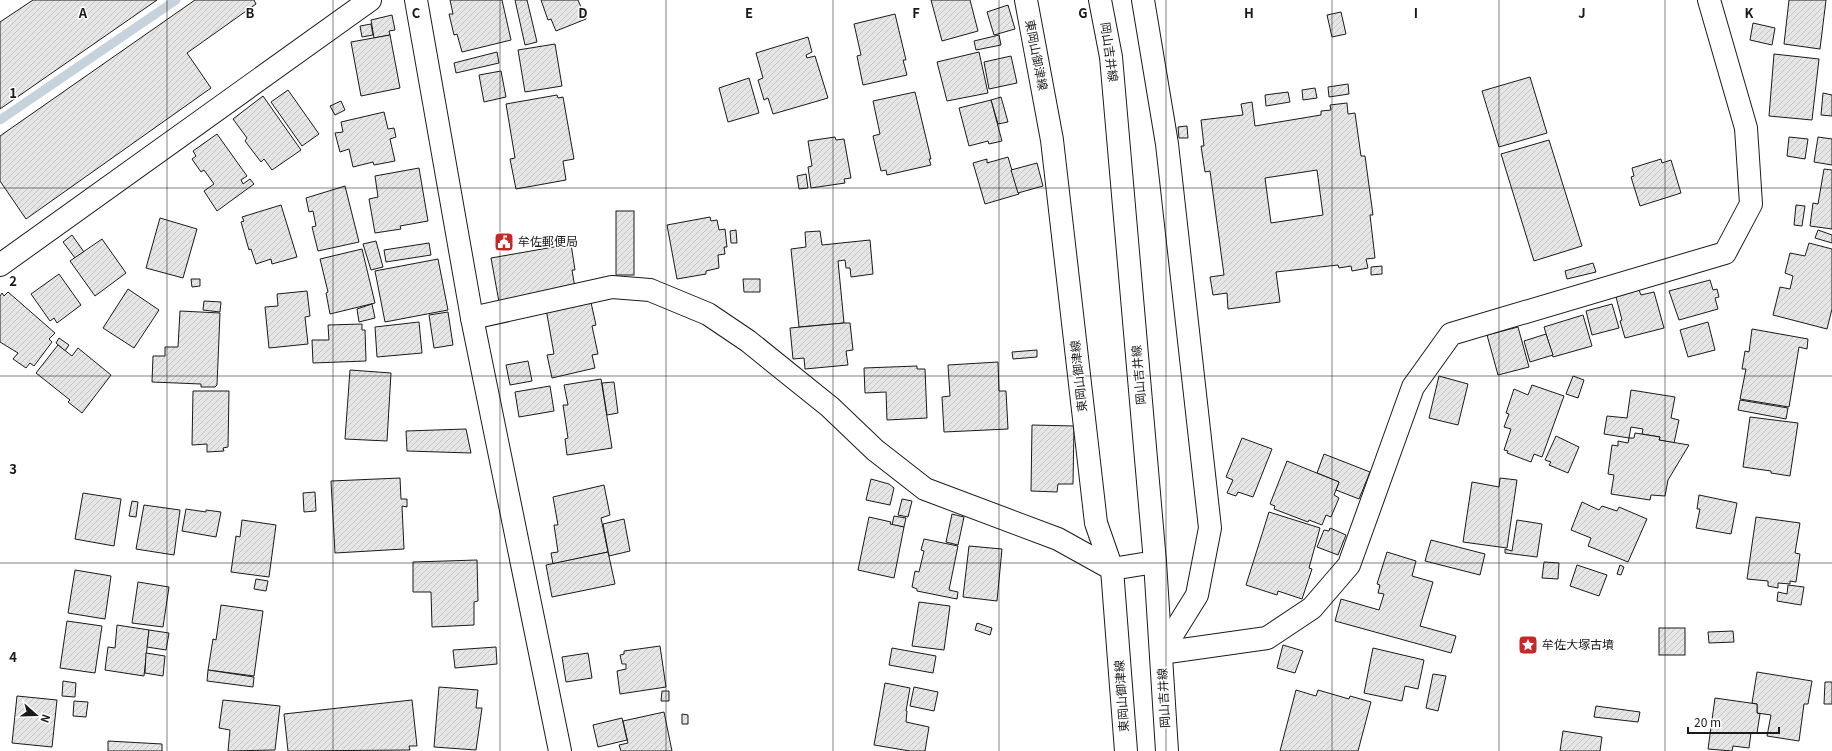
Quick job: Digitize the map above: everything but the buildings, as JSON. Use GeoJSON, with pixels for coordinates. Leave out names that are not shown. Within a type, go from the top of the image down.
{"type":"FeatureCollection","features":[{"type":"Feature","properties":{"kind":"street"},"geometry":{"type":"LineString","coordinates":[[0,265],[370,0]]}},
{"type":"Feature","properties":{"kind":"street"},"geometry":{"type":"LineString","coordinates":[[416,0],[472,318],[560,751]]}},
{"type":"Feature","properties":{"kind":"street","name":"東岡山御津線"},"geometry":{"type":"LineString","coordinates":[[1026,0],[1052,140],[1096,523],[1112,569],[1126,751]]}},
{"type":"Feature","properties":{"kind":"street","name":"岡山吉井線"},"geometry":{"type":"LineString","coordinates":[[1100,0],[1111,57],[1155,562],[1167,751]]}},
{"type":"Feature","properties":{"kind":"street"},"geometry":{"type":"LineString","coordinates":[[1143,0],[1167,144],[1210,528],[1197,595],[1161,653]]}},
{"type":"Feature","properties":{"kind":"street"},"geometry":{"type":"LineString","coordinates":[[1161,653],[1267,638],[1312,608],[1349,565],[1413,387],[1451,334],[1725,253],[1751,204],[1746,128],[1710,0]]}},
{"type":"Feature","properties":{"kind":"street"},"geometry":{"type":"LineString","coordinates":[[472,318],[612,287],[650,290],[708,314],[748,341],[830,407],[875,450],[925,489],[1058,539],[1112,569],[1155,562]]}},
{"type":"Feature","properties":{"kind":"waterway"},"geometry":{"type":"LineString","coordinates":[[0,120],[176,0]]}},
{"type":"Feature","properties":{"kind":"place","name":"牟佐郵便局"},"geometry":{"type":"Point","coordinates":[504,242]}},
{"type":"Feature","properties":{"kind":"place","name":"牟佐大塚古墳"},"geometry":{"type":"Point","coordinates":[1528,645]}}]}
